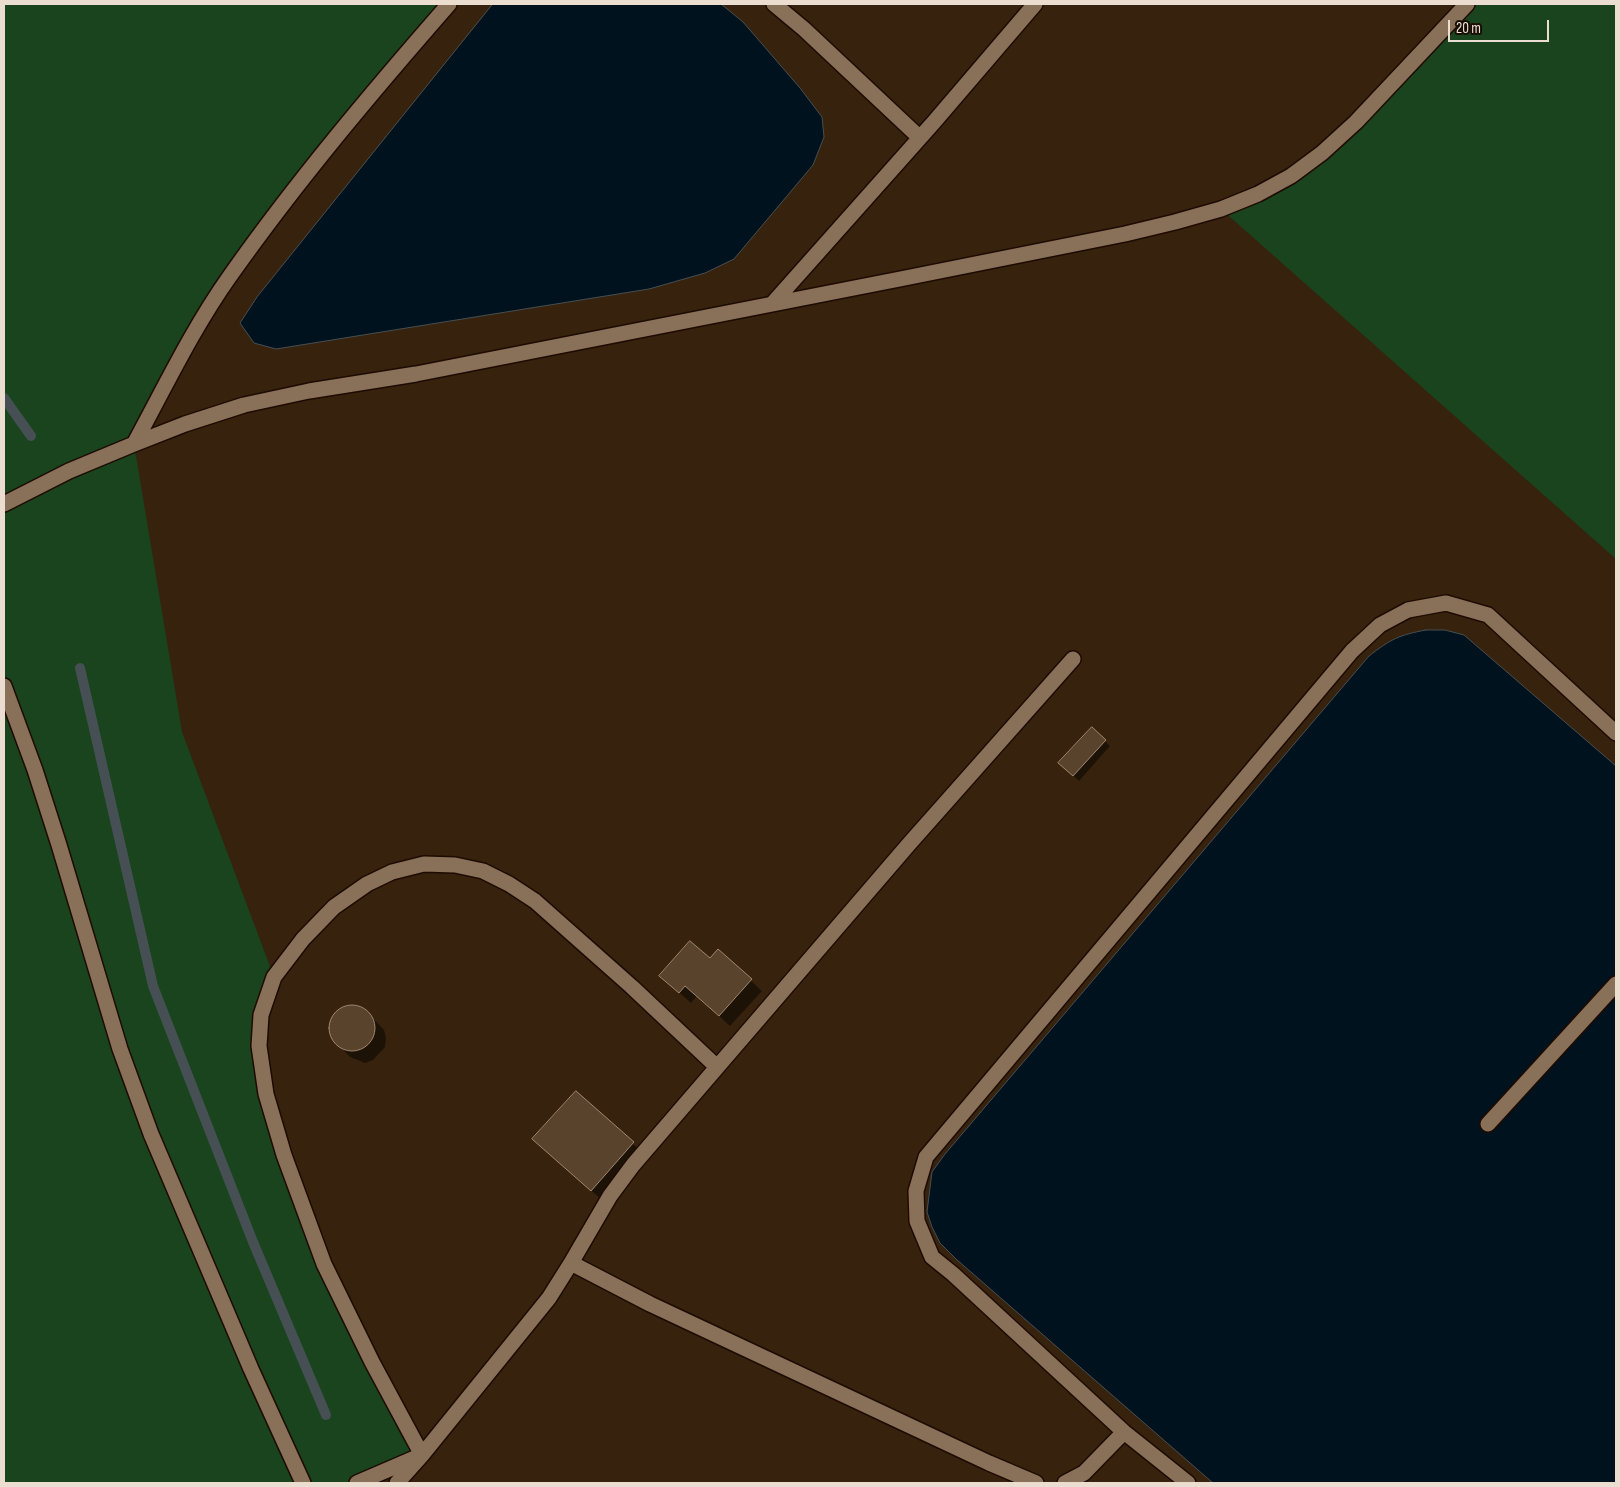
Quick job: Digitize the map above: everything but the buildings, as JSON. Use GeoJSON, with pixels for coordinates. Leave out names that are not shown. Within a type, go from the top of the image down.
{"type":"FeatureCollection","features":[{"type":"Feature","properties":{"kind":"lane"},"geometry":{"type":"LineString","coordinates":[[134,444],[198,327],[230,277],[296,188],[396,65],[449,4]]}},
{"type":"Feature","properties":{"kind":"lane"},"geometry":{"type":"LineString","coordinates":[[774,4],[804,29],[920,137]]}},
{"type":"Feature","properties":{"kind":"lane"},"geometry":{"type":"LineString","coordinates":[[773,303],[1035,4]]}},
{"type":"Feature","properties":{"kind":"lane"},"geometry":{"type":"LineString","coordinates":[[4,504],[69,471],[134,444],[185,424],[244,405],[309,391],[416,374],[909,277],[1166,224],[1221,209],[1258,194],[1291,176],[1322,153],[1356,122],[1467,4]]}},
{"type":"Feature","properties":{"kind":"lane"},"geometry":{"type":"LineString","coordinates":[[1188,1483],[1124,1432],[953,1274],[932,1257],[918,1221],[916,1198],[916,1191],[926,1157],[1352,651],[1380,625],[1408,610],[1446,602],[1488,615],[1616,733]]}},
{"type":"Feature","properties":{"kind":"lane"},"geometry":{"type":"LineString","coordinates":[[397,1483],[422,1455],[548,1298],[610,1196],[634,1164],[909,844],[1073,659]]}},
{"type":"Feature","properties":{"kind":"lane"},"geometry":{"type":"LineString","coordinates":[[4,686],[35,770],[59,845],[120,1049],[152,1134],[251,1369],[303,1483]]}},
{"type":"Feature","properties":{"kind":"lane"},"geometry":{"type":"LineString","coordinates":[[422,1455],[372,1362],[324,1264],[284,1156],[266,1094],[259,1046],[261,1014],[274,977],[297,947],[334,907],[367,884],[392,872],[424,864],[455,865],[483,871],[509,884],[535,901],[717,1067]]}},
{"type":"Feature","properties":{"kind":"lane"},"geometry":{"type":"LineString","coordinates":[[1488,1124],[1616,984]]}},
{"type":"Feature","properties":{"kind":"lane"},"geometry":{"type":"LineString","coordinates":[[571,1263],[658,1308],[980,1459],[1036,1483]]}},
{"type":"Feature","properties":{"kind":"lane"},"geometry":{"type":"LineString","coordinates":[[1065,1483],[1084,1473],[1124,1432]]}},
{"type":"Feature","properties":{"kind":"lane"},"geometry":{"type":"LineString","coordinates":[[357,1483],[422,1455]]}},
{"type":"Feature","properties":{"kind":"green space"},"geometry":{"type":"Polygon","coordinates":[[[4,4],[449,4],[230,277],[134,444],[182,732],[274,977],[259,1046],[324,1264],[422,1455],[357,1483],[4,1483],[4,4]]]}},
{"type":"Feature","properties":{"kind":"green space"},"geometry":{"type":"Polygon","coordinates":[[[1467,4],[1616,4],[1616,559],[1221,209],[1291,176],[1467,4]]]}},
{"type":"Feature","properties":{"kind":"water"},"geometry":{"type":"Polygon","coordinates":[[[493,4],[721,4],[743,22],[800,88],[822,117],[824,137],[813,165],[734,259],[705,273],[649,289],[276,349],[254,343],[240,323],[257,297],[493,4]]]}},
{"type":"Feature","properties":{"kind":"water"},"geometry":{"type":"Polygon","coordinates":[[[1426,630],[1445,630],[1464,635],[1616,766],[1616,1483],[1213,1483],[940,1243],[927,1212],[932,1172],[945,1154],[1369,656],[1396,638],[1426,630]]]}},
{"type":"Feature","properties":{"kind":"waterway"},"geometry":{"type":"LineString","coordinates":[[4,398],[31,436]]}},
{"type":"Feature","properties":{"kind":"waterway"},"geometry":{"type":"LineString","coordinates":[[80,668],[153,986],[253,1242],[326,1415]]}}]}
